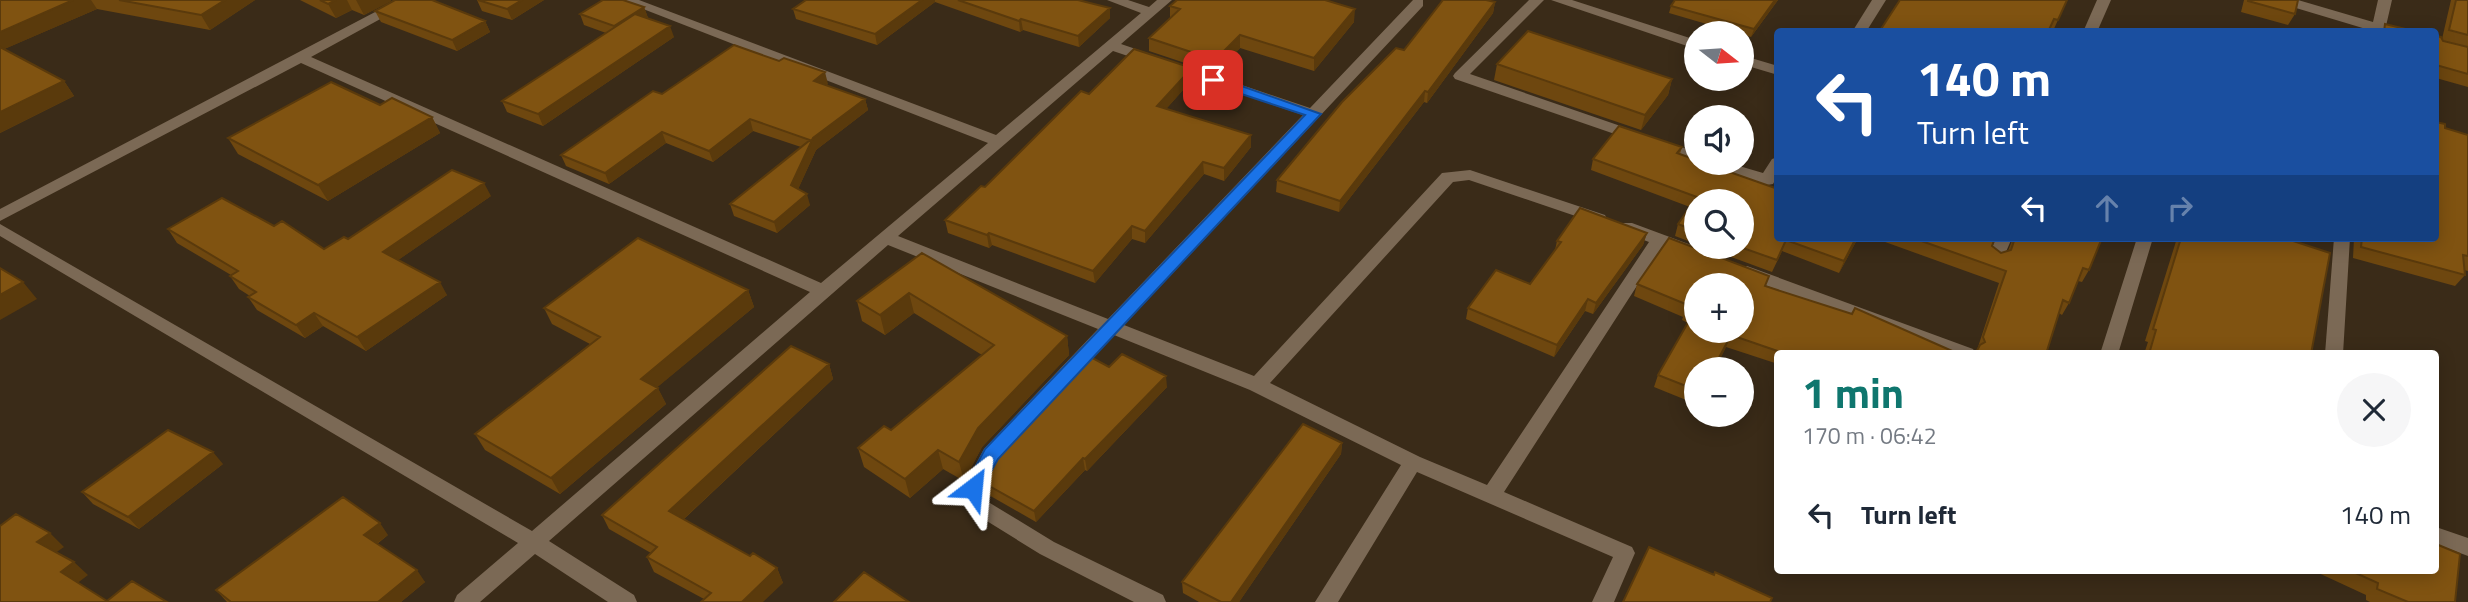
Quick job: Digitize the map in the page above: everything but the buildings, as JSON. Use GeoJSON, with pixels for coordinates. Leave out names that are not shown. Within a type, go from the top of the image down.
{"type":"FeatureCollection","features":[{"type":"Feature","properties":{"kind":"street"},"geometry":{"type":"LineString","coordinates":[[0,216],[408,0]]}},
{"type":"Feature","properties":{"kind":"street"},"geometry":{"type":"LineString","coordinates":[[626,0],[1000,142]]}},
{"type":"Feature","properties":{"kind":"street"},"geometry":{"type":"LineString","coordinates":[[1114,0],[1151,12]]}},
{"type":"Feature","properties":{"kind":"street"},"geometry":{"type":"LineString","coordinates":[[465,602],[823,291],[1166,0]]}},
{"type":"Feature","properties":{"kind":"street"},"geometry":{"type":"LineString","coordinates":[[1537,0],[1460,76],[1684,153]]}},
{"type":"Feature","properties":{"kind":"street"},"geometry":{"type":"LineString","coordinates":[[1558,0],[1684,41]]}},
{"type":"Feature","properties":{"kind":"street"},"geometry":{"type":"LineString","coordinates":[[1862,28],[1879,0]]}},
{"type":"Feature","properties":{"kind":"street"},"geometry":{"type":"LineString","coordinates":[[2092,28],[2104,0]]}},
{"type":"Feature","properties":{"kind":"street"},"geometry":{"type":"LineString","coordinates":[[2284,0],[2357,26]]}},
{"type":"Feature","properties":{"kind":"street"},"geometry":{"type":"LineString","coordinates":[[2385,0],[2385,28]]}},
{"type":"Feature","properties":{"kind":"street"},"geometry":{"type":"LineString","coordinates":[[1155,602],[1047,548],[976,504],[973,488],[992,454],[1418,3]]}},
{"type":"Feature","properties":{"kind":"street"},"geometry":{"type":"LineString","coordinates":[[1112,46],[1314,114]]}},
{"type":"Feature","properties":{"kind":"street"},"geometry":{"type":"LineString","coordinates":[[300,57],[823,291]]}},
{"type":"Feature","properties":{"kind":"street"},"geometry":{"type":"LineString","coordinates":[[1754,63],[1774,70]]}},
{"type":"Feature","properties":{"kind":"street"},"geometry":{"type":"LineString","coordinates":[[1751,175],[1767,180],[1774,169]]}},
{"type":"Feature","properties":{"kind":"street"},"geometry":{"type":"LineString","coordinates":[[1256,385],[1448,177],[1470,175],[1684,248]]}},
{"type":"Feature","properties":{"kind":"street"},"geometry":{"type":"LineString","coordinates":[[0,229],[535,543],[626,602]]}},
{"type":"Feature","properties":{"kind":"street"},"geometry":{"type":"LineString","coordinates":[[886,238],[1256,385],[1413,462],[1625,553],[1603,602]]}},
{"type":"Feature","properties":{"kind":"street"},"geometry":{"type":"LineString","coordinates":[[1491,496],[1660,239]]}},
{"type":"Feature","properties":{"kind":"street"},"geometry":{"type":"LineString","coordinates":[[1996,257],[2002,242]]}},
{"type":"Feature","properties":{"kind":"street"},"geometry":{"type":"LineString","coordinates":[[2110,350],[2144,242]]}},
{"type":"Feature","properties":{"kind":"street"},"geometry":{"type":"LineString","coordinates":[[2334,350],[2342,242]]}},
{"type":"Feature","properties":{"kind":"street"},"geometry":{"type":"LineString","coordinates":[[1736,268],[1955,350]]}},
{"type":"Feature","properties":{"kind":"street"},"geometry":{"type":"LineString","coordinates":[[1326,602],[1413,462]]}},
{"type":"Feature","properties":{"kind":"street"},"geometry":{"type":"LineString","coordinates":[[2439,535],[2468,547]]}},
{"type":"Feature","properties":{"kind":"route"},"geometry":{"type":"LineString","coordinates":[[973,488],[992,454],[1314,114],[1213,80]]}}]}
